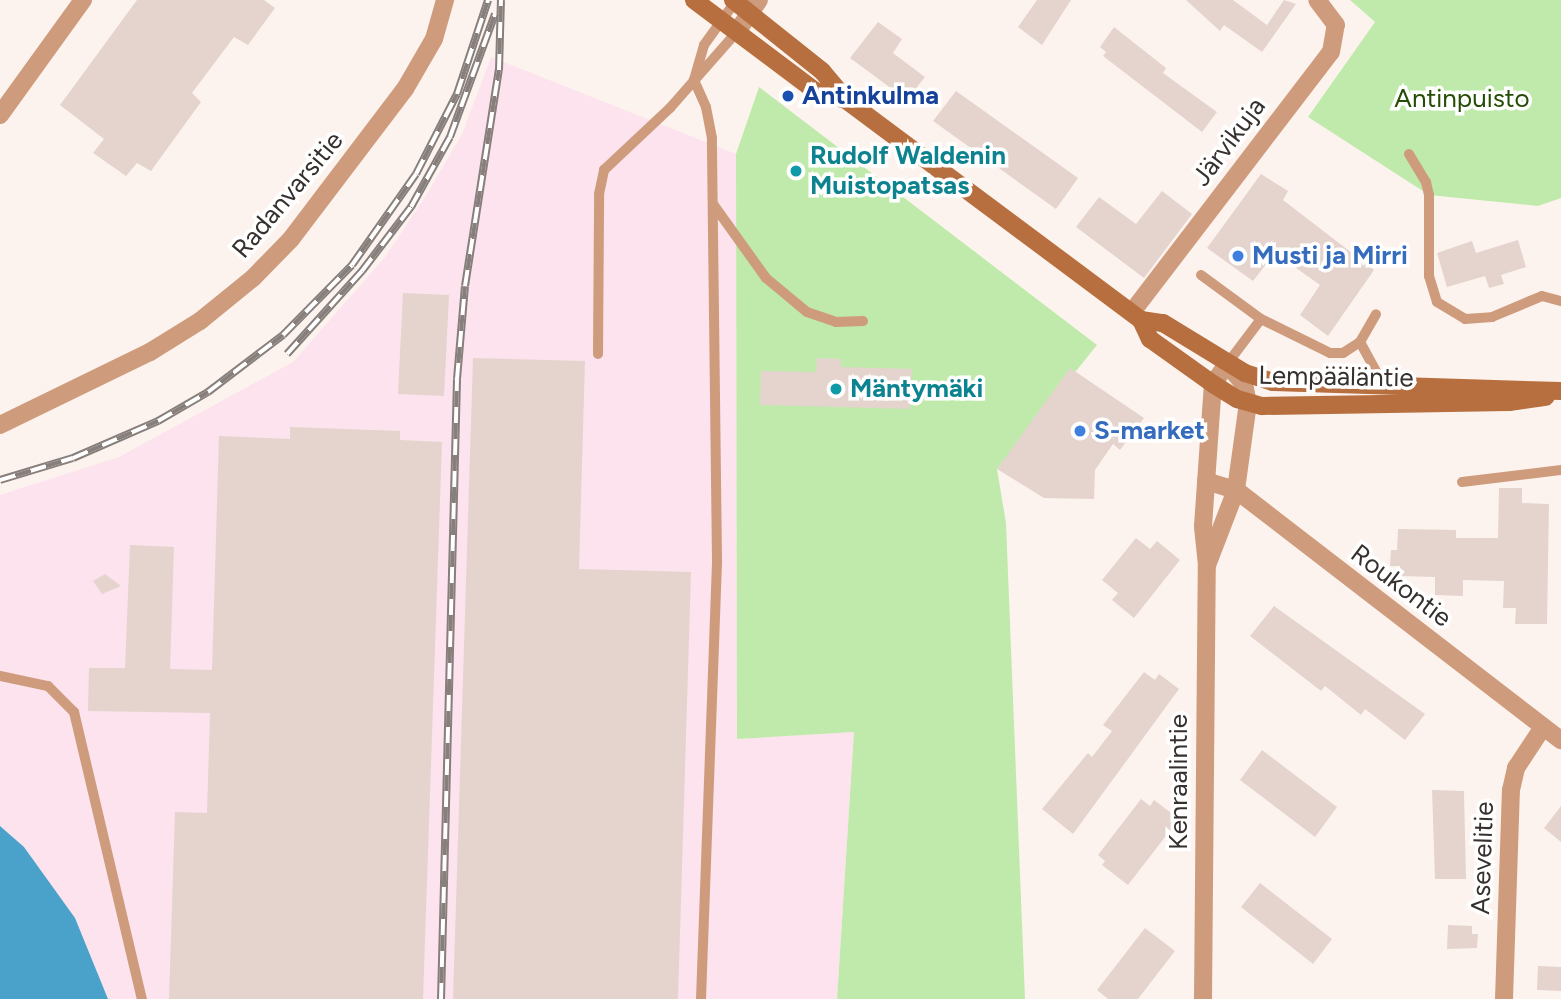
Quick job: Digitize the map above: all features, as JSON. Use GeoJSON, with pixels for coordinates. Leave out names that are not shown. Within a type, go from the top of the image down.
{"type":"FeatureCollection","features":[{"type":"Feature","properties":{"kind":"main road","name":"Lempääläntie"},"geometry":{"type":"LineString","coordinates":[[694,0],[815,91],[846,100]]}},
{"type":"Feature","properties":{"kind":"main road","name":"Lempääläntie"},"geometry":{"type":"LineString","coordinates":[[735,1],[755,7],[822,71],[846,100],[1137,316],[1163,323],[1227,364],[1273,382],[1383,384],[1561,393]]}},
{"type":"Feature","properties":{"kind":"main road","name":"Lempääläntie"},"geometry":{"type":"LineString","coordinates":[[1137,316],[1150,338],[1213,384],[1248,403],[1272,407],[1446,404],[1561,393]]}},
{"type":"Feature","properties":{"kind":"street"},"geometry":{"type":"LineString","coordinates":[[0,115],[83,0]]}},
{"type":"Feature","properties":{"kind":"street","name":"Radanvarsitie"},"geometry":{"type":"LineString","coordinates":[[0,425],[150,352],[200,321],[253,278],[291,239],[405,89],[434,39],[445,0]]}},
{"type":"Feature","properties":{"kind":"street","name":"Järvikuja"},"geometry":{"type":"LineString","coordinates":[[1137,316],[1331,52],[1336,25],[1317,0]]}},
{"type":"Feature","properties":{"kind":"street"},"geometry":{"type":"LineString","coordinates":[[736,33],[755,7]]}},
{"type":"Feature","properties":{"kind":"street"},"geometry":{"type":"LineString","coordinates":[[1213,384],[1227,364],[1244,384],[1248,403]]}},
{"type":"Feature","properties":{"kind":"street","name":"Kenraalintie"},"geometry":{"type":"LineString","coordinates":[[1203,999],[1206,481],[1213,384]]}},
{"type":"Feature","properties":{"kind":"street","name":"Kenraalintie"},"geometry":{"type":"LineString","coordinates":[[1206,565],[1236,490],[1248,403]]}},
{"type":"Feature","properties":{"kind":"street","name":"Roukontie"},"geometry":{"type":"LineString","coordinates":[[1206,481],[1236,490],[1561,740]]}},
{"type":"Feature","properties":{"kind":"street","name":"Asevelitie"},"geometry":{"type":"LineString","coordinates":[[1504,999],[1511,790],[1516,768],[1543,727]]}},
{"type":"Feature","properties":{"kind":"lane"},"geometry":{"type":"LineString","coordinates":[[701,999],[716,560],[712,138],[706,107],[694,80],[704,45],[735,1]]}},
{"type":"Feature","properties":{"kind":"lane"},"geometry":{"type":"LineString","coordinates":[[598,354],[599,194],[604,170],[694,80],[736,33]]}},
{"type":"Feature","properties":{"kind":"lane"},"geometry":{"type":"LineString","coordinates":[[1409,154],[1426,182],[1429,195],[1429,276],[1437,302],[1465,319],[1492,317],[1542,296],[1561,301]]}},
{"type":"Feature","properties":{"kind":"lane"},"geometry":{"type":"LineString","coordinates":[[713,204],[766,278],[807,312],[835,322],[863,321]]}},
{"type":"Feature","properties":{"kind":"lane"},"geometry":{"type":"LineString","coordinates":[[1201,275],[1261,319],[1330,353],[1343,353],[1360,342],[1376,314]]}},
{"type":"Feature","properties":{"kind":"lane"},"geometry":{"type":"LineString","coordinates":[[1227,364],[1261,319]]}},
{"type":"Feature","properties":{"kind":"lane"},"geometry":{"type":"LineString","coordinates":[[1360,342],[1383,384]]}},
{"type":"Feature","properties":{"kind":"lane"},"geometry":{"type":"LineString","coordinates":[[1462,482],[1561,470]]}},
{"type":"Feature","properties":{"kind":"lane"},"geometry":{"type":"LineString","coordinates":[[0,676],[48,686],[74,712],[142,999]]}},
{"type":"Feature","properties":{"kind":"shaded area"},"geometry":{"type":"Polygon","coordinates":[[[491,57],[736,154],[737,739],[854,732],[837,999],[108,999],[75,918],[24,847],[0,826],[0,495],[119,457],[293,362],[385,257],[425,197],[462,134],[491,57]]]}},
{"type":"Feature","properties":{"kind":"green space","name":"Antinpuisto"},"geometry":{"type":"Polygon","coordinates":[[[1350,0],[1561,0],[1561,198],[1538,206],[1429,195],[1308,117],[1375,22],[1350,0]]]}},
{"type":"Feature","properties":{"kind":"green space"},"geometry":{"type":"Polygon","coordinates":[[[759,87],[1097,345],[997,469],[1006,523],[1025,999],[837,999],[854,732],[737,739],[736,154],[759,87]]]}},
{"type":"Feature","properties":{"kind":"water"},"geometry":{"type":"Polygon","coordinates":[[[0,826],[24,847],[75,918],[108,999],[0,999],[0,826]]]}},
{"type":"Feature","properties":{"kind":"building"},"geometry":{"type":"Polygon","coordinates":[[[137,0],[264,0],[275,8],[248,45],[234,37],[192,93],[201,102],[151,171],[137,163],[126,176],[93,153],[104,139],[60,105],[137,0]]]}},
{"type":"Feature","properties":{"kind":"building"},"geometry":{"type":"Polygon","coordinates":[[[1037,0],[1071,0],[1042,45],[1018,27],[1037,0]]]}},
{"type":"Feature","properties":{"kind":"building"},"geometry":{"type":"Polygon","coordinates":[[[1186,0],[1233,0],[1267,25],[1284,0],[1296,4],[1262,52],[1224,25],[1220,31],[1186,0]]]}},
{"type":"Feature","properties":{"kind":"building"},"geometry":{"type":"Polygon","coordinates":[[[878,22],[902,39],[893,53],[925,77],[907,100],[850,58],[878,22]]]}},
{"type":"Feature","properties":{"kind":"building"},"geometry":{"type":"Polygon","coordinates":[[[1114,27],[1166,68],[1163,73],[1217,112],[1202,132],[1103,56],[1106,52],[1100,47],[1114,27]]]}},
{"type":"Feature","properties":{"kind":"building"},"geometry":{"type":"Polygon","coordinates":[[[956,91],[1078,178],[1056,209],[933,121],[956,91]]]}},
{"type":"Feature","properties":{"kind":"building"},"geometry":{"type":"Polygon","coordinates":[[[1261,174],[1288,191],[1283,200],[1374,270],[1328,336],[1300,315],[1320,285],[1275,253],[1253,281],[1207,248],[1261,174]]]}},
{"type":"Feature","properties":{"kind":"building"},"geometry":{"type":"Polygon","coordinates":[[[1162,191],[1192,214],[1144,278],[1076,227],[1099,197],[1136,224],[1162,191]]]}},
{"type":"Feature","properties":{"kind":"building"},"geometry":{"type":"Polygon","coordinates":[[[1518,240],[1526,267],[1501,275],[1504,284],[1489,288],[1485,276],[1447,287],[1437,253],[1472,241],[1476,253],[1518,240]]]}},
{"type":"Feature","properties":{"kind":"building"},"geometry":{"type":"Polygon","coordinates":[[[403,293],[449,295],[444,396],[398,394],[403,293]]]}},
{"type":"Feature","properties":{"kind":"building"},"geometry":{"type":"Polygon","coordinates":[[[473,358],[585,361],[579,569],[691,572],[678,999],[453,999],[473,358]]]}},
{"type":"Feature","properties":{"kind":"building","name":"Mäntymäki"},"geometry":{"type":"Polygon","coordinates":[[[817,358],[841,359],[841,367],[912,369],[910,409],[760,405],[761,371],[816,372],[817,358]]]}},
{"type":"Feature","properties":{"kind":"building","name":"S-market"},"geometry":{"type":"Polygon","coordinates":[[[1070,368],[1144,418],[1120,450],[1113,444],[1095,470],[1094,499],[1044,498],[997,469],[1070,368]]]}},
{"type":"Feature","properties":{"kind":"building"},"geometry":{"type":"Polygon","coordinates":[[[290,427],[400,431],[400,440],[442,442],[423,999],[169,999],[175,812],[207,813],[210,713],[88,711],[89,668],[125,668],[130,545],[174,547],[170,669],[212,670],[219,436],[290,439],[290,427]]]}},
{"type":"Feature","properties":{"kind":"building"},"geometry":{"type":"Polygon","coordinates":[[[1499,488],[1522,488],[1522,503],[1549,504],[1547,624],[1515,624],[1516,608],[1503,608],[1504,581],[1463,580],[1463,596],[1435,595],[1435,577],[1400,576],[1400,566],[1390,566],[1391,550],[1397,550],[1398,529],[1456,530],[1456,538],[1498,538],[1499,488]]]}},
{"type":"Feature","properties":{"kind":"building"},"geometry":{"type":"Polygon","coordinates":[[[1136,538],[1150,549],[1157,541],[1180,560],[1134,618],[1112,600],[1118,593],[1102,580],[1136,538]]]}},
{"type":"Feature","properties":{"kind":"building"},"geometry":{"type":"Polygon","coordinates":[[[105,574],[121,586],[102,594],[93,581],[105,574]]]}},
{"type":"Feature","properties":{"kind":"building"},"geometry":{"type":"Polygon","coordinates":[[[1274,606],[1425,714],[1405,740],[1365,709],[1361,715],[1325,686],[1321,691],[1250,636],[1274,606]]]}},
{"type":"Feature","properties":{"kind":"building"},"geometry":{"type":"Polygon","coordinates":[[[1144,672],[1155,680],[1159,674],[1179,689],[1073,834],[1042,809],[1088,753],[1092,757],[1112,731],[1103,725],[1144,672]]]}},
{"type":"Feature","properties":{"kind":"building"},"geometry":{"type":"Polygon","coordinates":[[[1262,750],[1337,807],[1315,837],[1240,780],[1262,750]]]}},
{"type":"Feature","properties":{"kind":"building"},"geometry":{"type":"Polygon","coordinates":[[[1432,790],[1464,791],[1466,879],[1435,879],[1432,790]]]}},
{"type":"Feature","properties":{"kind":"building"},"geometry":{"type":"Polygon","coordinates":[[[1141,799],[1150,806],[1154,800],[1179,819],[1128,885],[1102,865],[1105,861],[1098,855],[1141,799]]]}},
{"type":"Feature","properties":{"kind":"building"},"geometry":{"type":"Polygon","coordinates":[[[1561,806],[1561,842],[1544,828],[1561,806]]]}},
{"type":"Feature","properties":{"kind":"building"},"geometry":{"type":"Polygon","coordinates":[[[1260,883],[1332,939],[1313,964],[1241,907],[1260,883]]]}},
{"type":"Feature","properties":{"kind":"building"},"geometry":{"type":"Polygon","coordinates":[[[1448,925],[1472,926],[1472,934],[1478,934],[1477,948],[1447,949],[1448,925]]]}},
{"type":"Feature","properties":{"kind":"building"},"geometry":{"type":"Polygon","coordinates":[[[1145,928],[1175,951],[1138,999],[1108,999],[1097,990],[1145,928]]]}},
{"type":"Feature","properties":{"kind":"building"},"geometry":{"type":"Polygon","coordinates":[[[1538,966],[1561,967],[1561,991],[1537,990],[1538,966]]]}},
{"type":"Feature","properties":{"kind":"railway"},"geometry":{"type":"LineString","coordinates":[[0,480],[73,458],[158,421],[208,392],[283,335],[352,265],[416,174],[457,94],[488,0]]}},
{"type":"Feature","properties":{"kind":"railway"},"geometry":{"type":"LineString","coordinates":[[441,999],[457,379],[465,286],[499,70],[501,0]]}},
{"type":"Feature","properties":{"kind":"railway"},"geometry":{"type":"LineString","coordinates":[[287,354],[362,271],[411,207],[450,137],[495,14]]}},
{"type":"Feature","properties":{"kind":"place","name":"Antinkulma"},"geometry":{"type":"Point","coordinates":[788,96]}},
{"type":"Feature","properties":{"kind":"place","name":"Rudolf Waldenin Muistopatsas"},"geometry":{"type":"Point","coordinates":[796,171]}},
{"type":"Feature","properties":{"kind":"place","name":"Musti ja Mirri"},"geometry":{"type":"Point","coordinates":[1238,256]}},
{"type":"Feature","properties":{"kind":"place","name":"Mäntymäki"},"geometry":{"type":"Point","coordinates":[836,389]}},
{"type":"Feature","properties":{"kind":"place","name":"S-market"},"geometry":{"type":"Point","coordinates":[1080,431]}}]}
